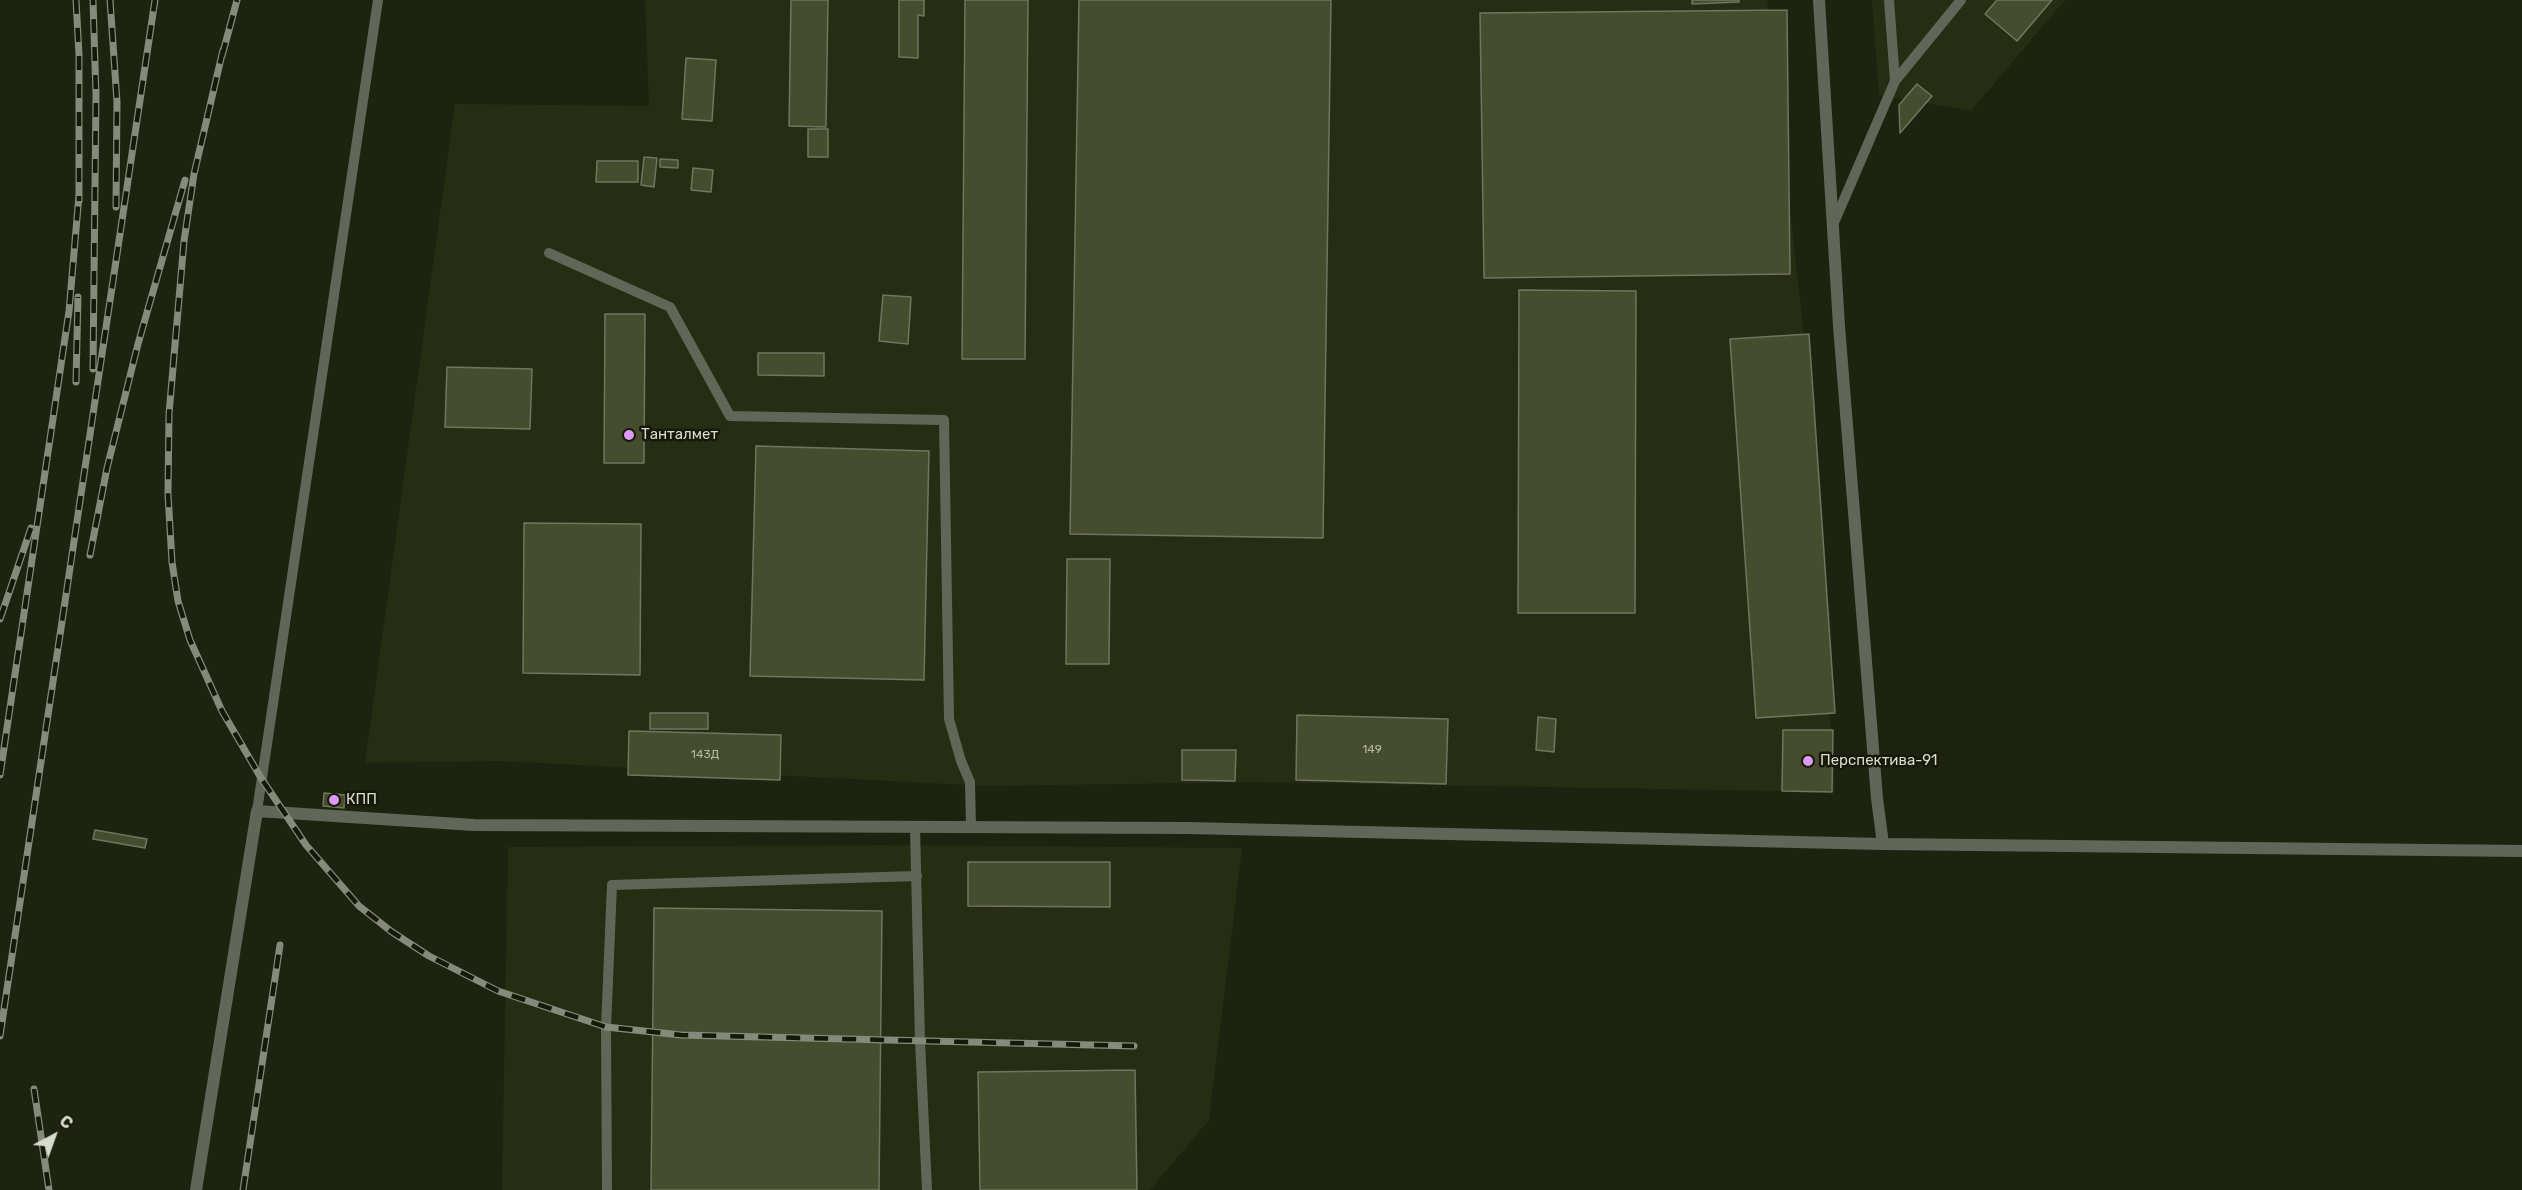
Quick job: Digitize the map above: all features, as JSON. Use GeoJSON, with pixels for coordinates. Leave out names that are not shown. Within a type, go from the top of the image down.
{"type":"FeatureCollection","features":[{"type":"Feature","properties":{"kind":"street"},"geometry":{"type":"LineString","coordinates":[[1819,0],[1833,225],[1875,774],[1883,844]]}},
{"type":"Feature","properties":{"kind":"street"},"geometry":{"type":"LineString","coordinates":[[196,1190],[257,811],[474,825],[1188,828],[1883,844],[2522,851]]}},
{"type":"Feature","properties":{"kind":"lane"},"geometry":{"type":"LineString","coordinates":[[257,811],[378,0]]}},
{"type":"Feature","properties":{"kind":"lane"},"geometry":{"type":"LineString","coordinates":[[1889,0],[1895,81]]}},
{"type":"Feature","properties":{"kind":"lane"},"geometry":{"type":"LineString","coordinates":[[1833,225],[1895,81],[1961,0]]}},
{"type":"Feature","properties":{"kind":"lane"},"geometry":{"type":"LineString","coordinates":[[549,253],[670,308],[729,416],[944,420],[949,719],[961,761],[970,782],[971,827]]}},
{"type":"Feature","properties":{"kind":"lane"},"geometry":{"type":"LineString","coordinates":[[915,827],[920,1041],[927,1190]]}},
{"type":"Feature","properties":{"kind":"lane"},"geometry":{"type":"LineString","coordinates":[[607,1190],[606,1027],[612,885],[917,876]]}},
{"type":"Feature","properties":{"kind":"shaded area"},"geometry":{"type":"Polygon","coordinates":[[[645,0],[1767,0],[1803,327],[1835,792],[1250,782],[987,786],[500,761],[365,763],[455,104],[649,106],[645,0]]]}},
{"type":"Feature","properties":{"kind":"shaded area"},"geometry":{"type":"Polygon","coordinates":[[[1872,0],[2065,0],[1971,111],[1879,95],[1872,0]]]}},
{"type":"Feature","properties":{"kind":"shaded area"},"geometry":{"type":"Polygon","coordinates":[[[886,845],[1242,848],[1209,1120],[1150,1190],[502,1190],[508,847],[886,845]]]}},
{"type":"Feature","properties":{"kind":"building"},"geometry":{"type":"Polygon","coordinates":[[[791,0],[828,0],[826,127],[789,126],[791,0]]]}},
{"type":"Feature","properties":{"kind":"building"},"geometry":{"type":"Polygon","coordinates":[[[899,0],[924,0],[924,16],[918,15],[918,58],[899,57],[899,0]]]}},
{"type":"Feature","properties":{"kind":"building"},"geometry":{"type":"Polygon","coordinates":[[[965,0],[1028,0],[1025,359],[962,359],[965,0]]]}},
{"type":"Feature","properties":{"kind":"building"},"geometry":{"type":"Polygon","coordinates":[[[1079,0],[1331,0],[1323,538],[1070,534],[1079,0]]]}},
{"type":"Feature","properties":{"kind":"building"},"geometry":{"type":"Polygon","coordinates":[[[1692,0],[1739,0],[1739,2],[1692,4],[1692,0]]]}},
{"type":"Feature","properties":{"kind":"building"},"geometry":{"type":"Polygon","coordinates":[[[1997,0],[2052,0],[2017,41],[1985,14],[1997,0]]]}},
{"type":"Feature","properties":{"kind":"building"},"geometry":{"type":"Polygon","coordinates":[[[1787,10],[1790,274],[1484,278],[1480,13],[1787,10]]]}},
{"type":"Feature","properties":{"kind":"building"},"geometry":{"type":"Polygon","coordinates":[[[686,58],[716,60],[712,121],[682,119],[686,58]]]}},
{"type":"Feature","properties":{"kind":"building"},"geometry":{"type":"Polygon","coordinates":[[[1917,84],[1932,96],[1900,133],[1899,105],[1917,84]]]}},
{"type":"Feature","properties":{"kind":"building"},"geometry":{"type":"Polygon","coordinates":[[[808,129],[828,129],[828,157],[808,157],[808,129]]]}},
{"type":"Feature","properties":{"kind":"building"},"geometry":{"type":"Polygon","coordinates":[[[644,157],[657,158],[654,187],[641,185],[644,157]]]}},
{"type":"Feature","properties":{"kind":"building"},"geometry":{"type":"Polygon","coordinates":[[[660,159],[678,160],[678,168],[660,167],[660,159]]]}},
{"type":"Feature","properties":{"kind":"building"},"geometry":{"type":"Polygon","coordinates":[[[597,161],[638,161],[638,182],[596,182],[597,161]]]}},
{"type":"Feature","properties":{"kind":"building"},"geometry":{"type":"Polygon","coordinates":[[[693,168],[713,170],[711,192],[691,190],[693,168]]]}},
{"type":"Feature","properties":{"kind":"building"},"geometry":{"type":"Polygon","coordinates":[[[1519,290],[1636,291],[1635,613],[1518,613],[1519,290]]]}},
{"type":"Feature","properties":{"kind":"building"},"geometry":{"type":"Polygon","coordinates":[[[883,295],[911,297],[908,344],[879,341],[883,295]]]}},
{"type":"Feature","properties":{"kind":"building"},"geometry":{"type":"Polygon","coordinates":[[[605,314],[645,314],[644,463],[604,463],[605,314]]]}},
{"type":"Feature","properties":{"kind":"building"},"geometry":{"type":"Polygon","coordinates":[[[1809,334],[1835,713],[1756,718],[1730,339],[1809,334]]]}},
{"type":"Feature","properties":{"kind":"building"},"geometry":{"type":"Polygon","coordinates":[[[758,353],[824,353],[824,376],[758,375],[758,353]]]}},
{"type":"Feature","properties":{"kind":"building"},"geometry":{"type":"Polygon","coordinates":[[[447,367],[532,369],[530,429],[445,427],[447,367]]]}},
{"type":"Feature","properties":{"kind":"building"},"geometry":{"type":"Polygon","coordinates":[[[756,446],[929,451],[924,680],[750,676],[756,446]]]}},
{"type":"Feature","properties":{"kind":"building"},"geometry":{"type":"Polygon","coordinates":[[[524,523],[641,524],[640,675],[523,673],[524,523]]]}},
{"type":"Feature","properties":{"kind":"building"},"geometry":{"type":"Polygon","coordinates":[[[1067,559],[1110,559],[1109,664],[1066,664],[1067,559]]]}},
{"type":"Feature","properties":{"kind":"building"},"geometry":{"type":"Polygon","coordinates":[[[650,713],[708,713],[708,729],[650,729],[650,713]]]}},
{"type":"Feature","properties":{"kind":"building"},"geometry":{"type":"Polygon","coordinates":[[[1297,715],[1448,719],[1446,784],[1296,780],[1297,715]]]}},
{"type":"Feature","properties":{"kind":"building"},"geometry":{"type":"Polygon","coordinates":[[[1538,717],[1556,719],[1554,752],[1536,750],[1538,717]]]}},
{"type":"Feature","properties":{"kind":"building","name":"Перспектива-91"},"geometry":{"type":"Polygon","coordinates":[[[1783,730],[1833,730],[1832,792],[1782,791],[1783,730]]]}},
{"type":"Feature","properties":{"kind":"building"},"geometry":{"type":"Polygon","coordinates":[[[629,731],[781,735],[780,780],[628,775],[629,731]]]}},
{"type":"Feature","properties":{"kind":"building"},"geometry":{"type":"Polygon","coordinates":[[[1182,750],[1236,750],[1235,781],[1182,780],[1182,750]]]}},
{"type":"Feature","properties":{"kind":"building","name":"КПП"},"geometry":{"type":"Polygon","coordinates":[[[324,793],[345,795],[344,808],[323,806],[324,793]]]}},
{"type":"Feature","properties":{"kind":"building"},"geometry":{"type":"Polygon","coordinates":[[[95,830],[147,839],[145,848],[93,839],[95,830]]]}},
{"type":"Feature","properties":{"kind":"building"},"geometry":{"type":"Polygon","coordinates":[[[968,862],[1110,862],[1110,907],[968,906],[968,862]]]}},
{"type":"Feature","properties":{"kind":"building"},"geometry":{"type":"Polygon","coordinates":[[[654,908],[882,911],[879,1190],[651,1190],[654,908]]]}},
{"type":"Feature","properties":{"kind":"building"},"geometry":{"type":"Polygon","coordinates":[[[1135,1070],[1137,1190],[980,1190],[978,1072],[1135,1070]]]}},
{"type":"Feature","properties":{"kind":"railway"},"geometry":{"type":"LineString","coordinates":[[76,0],[79,55],[79,201]]}},
{"type":"Feature","properties":{"kind":"railway"},"geometry":{"type":"LineString","coordinates":[[93,0],[96,95],[93,369]]}},
{"type":"Feature","properties":{"kind":"railway"},"geometry":{"type":"LineString","coordinates":[[110,0],[117,102],[116,207]]}},
{"type":"Feature","properties":{"kind":"railway"},"geometry":{"type":"LineString","coordinates":[[0,1036],[155,0]]}},
{"type":"Feature","properties":{"kind":"railway"},"geometry":{"type":"LineString","coordinates":[[222,56],[237,0]]}},
{"type":"Feature","properties":{"kind":"railway"},"geometry":{"type":"LineString","coordinates":[[223,50],[194,174],[184,241],[169,414],[168,494],[172,562],[178,601],[190,640],[222,711],[261,778],[306,845],[359,906],[392,932],[429,956],[498,991],[606,1027],[681,1035],[1134,1046]]}},
{"type":"Feature","properties":{"kind":"railway"},"geometry":{"type":"LineString","coordinates":[[90,555],[107,468],[138,344],[185,180]]}},
{"type":"Feature","properties":{"kind":"railway"},"geometry":{"type":"LineString","coordinates":[[0,775],[69,311],[79,195]]}},
{"type":"Feature","properties":{"kind":"railway"},"geometry":{"type":"LineString","coordinates":[[76,382],[78,297]]}},
{"type":"Feature","properties":{"kind":"railway"},"geometry":{"type":"LineString","coordinates":[[0,619],[31,528]]}},
{"type":"Feature","properties":{"kind":"railway"},"geometry":{"type":"LineString","coordinates":[[243,1190],[280,945]]}},
{"type":"Feature","properties":{"kind":"railway"},"geometry":{"type":"LineString","coordinates":[[34,1089],[49,1190]]}},
{"type":"Feature","properties":{"kind":"place","name":"Танталмет"},"geometry":{"type":"Point","coordinates":[629,435]}},
{"type":"Feature","properties":{"kind":"place","name":"Перспектива-91"},"geometry":{"type":"Point","coordinates":[1808,761]}},
{"type":"Feature","properties":{"kind":"place","name":"КПП"},"geometry":{"type":"Point","coordinates":[334,800]}}]}
